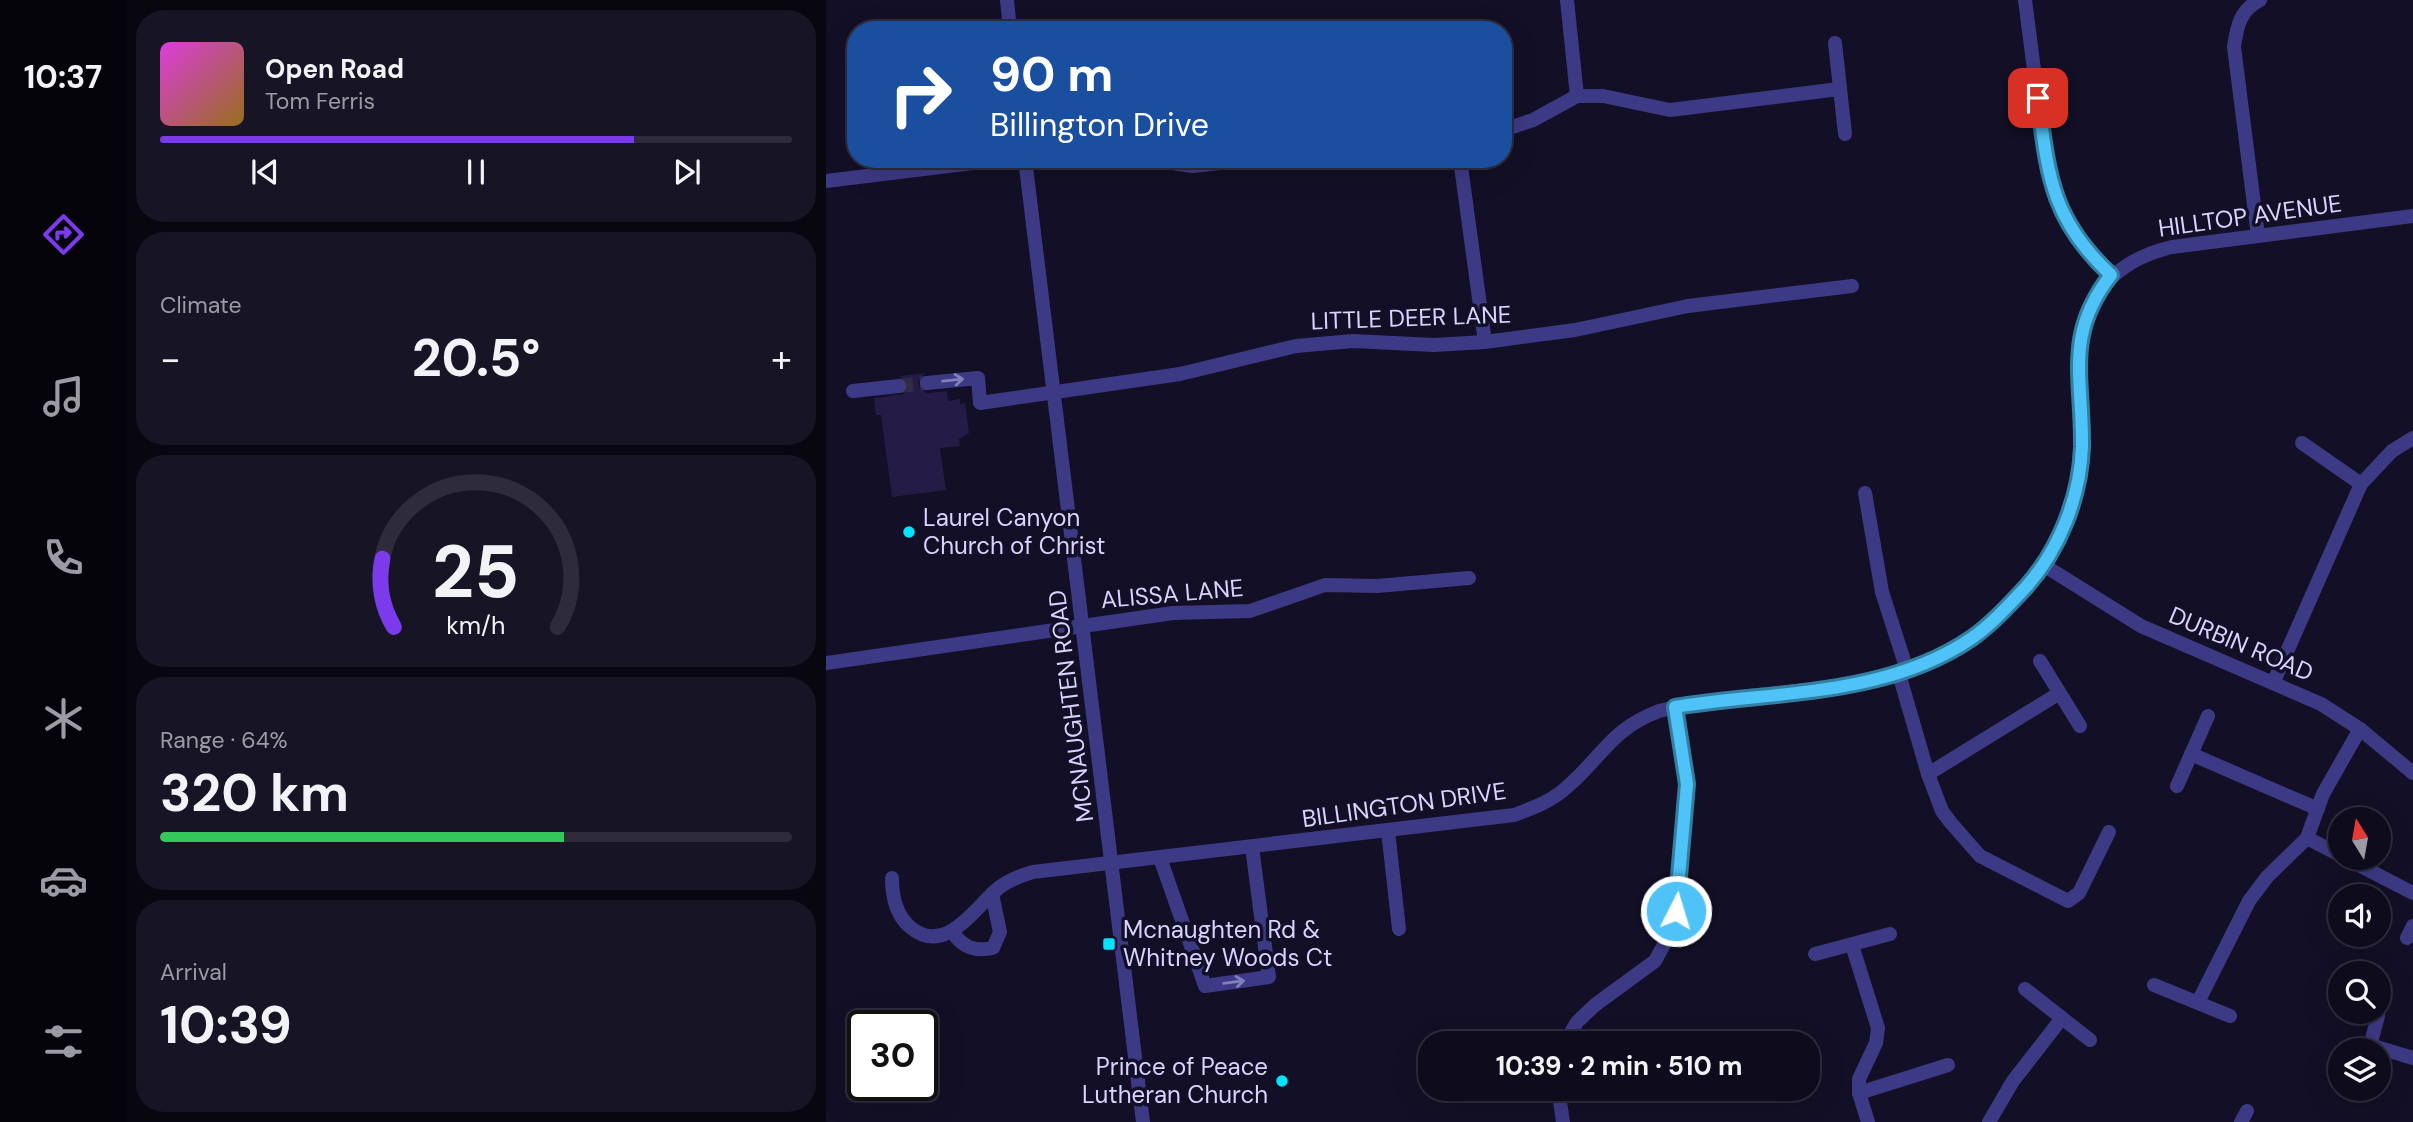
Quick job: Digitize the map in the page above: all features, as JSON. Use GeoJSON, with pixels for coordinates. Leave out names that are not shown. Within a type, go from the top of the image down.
{"type":"FeatureCollection","features":[{"type":"Feature","properties":{"kind":"street"},"geometry":{"type":"LineString","coordinates":[[1007,0],[1009,21]]}},
{"type":"Feature","properties":{"kind":"street"},"geometry":{"type":"LineString","coordinates":[[1566,0],[1577,96]]}},
{"type":"Feature","properties":{"kind":"street"},"geometry":{"type":"LineString","coordinates":[[2025,0],[2047,171],[2053,192],[2065,221],[2111,275]]}},
{"type":"Feature","properties":{"kind":"street"},"geometry":{"type":"LineString","coordinates":[[2258,236],[2234,47],[2237,23],[2251,4],[2260,0]]}},
{"type":"Feature","properties":{"kind":"street"},"geometry":{"type":"LineString","coordinates":[[1835,43],[1845,134]]}},
{"type":"Feature","properties":{"kind":"street"},"geometry":{"type":"LineString","coordinates":[[1512,127],[1533,120],[1577,96],[1603,96],[1670,110],[1839,89]]}},
{"type":"Feature","properties":{"kind":"street"},"geometry":{"type":"LineString","coordinates":[[826,181],[932,168]]}},
{"type":"Feature","properties":{"kind":"street","name":"MCNAUGHTEN ROAD"},"geometry":{"type":"LineString","coordinates":[[1026,168],[1085,625],[1142,1122]]}},
{"type":"Feature","properties":{"kind":"street"},"geometry":{"type":"LineString","coordinates":[[1461,168],[1485,342]]}},
{"type":"Feature","properties":{"kind":"street","name":"HILLTOP AVENUE"},"geometry":{"type":"LineString","coordinates":[[2045,566],[2057,544],[2073,498],[2081,453],[2080,338],[2088,309],[2111,275],[2139,257],[2155,251],[2413,216]]}},
{"type":"Feature","properties":{"kind":"street","name":"LITTLE DEER LANE"},"geometry":{"type":"LineString","coordinates":[[927,383],[978,378],[980,402],[1180,374],[1308,344],[1353,341],[1434,345],[1485,342],[1575,330],[1688,306],[1852,286]]}},
{"type":"Feature","properties":{"kind":"street"},"geometry":{"type":"LineString","coordinates":[[853,391],[899,386]]}},
{"type":"Feature","properties":{"kind":"street"},"geometry":{"type":"LineString","coordinates":[[2274,681],[2361,484],[2385,457],[2413,438]]}},
{"type":"Feature","properties":{"kind":"street"},"geometry":{"type":"LineString","coordinates":[[2302,443],[2361,484]]}},
{"type":"Feature","properties":{"kind":"street"},"geometry":{"type":"LineString","coordinates":[[1866,494],[1882,592],[1928,774],[1942,811],[1980,856],[2068,901],[2079,893],[2109,832]]}},
{"type":"Feature","properties":{"kind":"street","name":"BILLINGTON DRIVE"},"geometry":{"type":"LineString","coordinates":[[951,932],[961,927],[992,894],[1021,875],[1498,817],[1531,809],[1566,788],[1610,739],[1629,724],[1675,707],[1833,687],[1903,672],[1974,637],[2001,614],[2045,566]]}},
{"type":"Feature","properties":{"kind":"street","name":"DURBIN ROAD"},"geometry":{"type":"LineString","coordinates":[[2045,566],[2141,626],[2274,681],[2321,704],[2360,729],[2413,773]]}},
{"type":"Feature","properties":{"kind":"street","name":"ALISSA LANE"},"geometry":{"type":"LineString","coordinates":[[826,663],[1173,613],[1250,611],[1325,585],[1377,586],[1469,578]]}},
{"type":"Feature","properties":{"kind":"street"},"geometry":{"type":"LineString","coordinates":[[2040,661],[2057,694],[2080,726]]}},
{"type":"Feature","properties":{"kind":"street"},"geometry":{"type":"LineString","coordinates":[[1928,774],[2057,694]]}},
{"type":"Feature","properties":{"kind":"street"},"geometry":{"type":"LineString","coordinates":[[1571,1031],[1595,1005],[1655,961],[1673,928],[1687,784],[1675,707]]}},
{"type":"Feature","properties":{"kind":"street"},"geometry":{"type":"LineString","coordinates":[[2178,786],[2208,716]]}},
{"type":"Feature","properties":{"kind":"street"},"geometry":{"type":"LineString","coordinates":[[2198,1002],[2249,901],[2267,877],[2306,838],[2318,809],[2360,729]]}},
{"type":"Feature","properties":{"kind":"street"},"geometry":{"type":"LineString","coordinates":[[2191,754],[2318,809]]}},
{"type":"Feature","properties":{"kind":"street"},"geometry":{"type":"LineString","coordinates":[[1388,831],[1399,929]]}},
{"type":"Feature","properties":{"kind":"street"},"geometry":{"type":"LineString","coordinates":[[2306,838],[2328,849]]}},
{"type":"Feature","properties":{"kind":"street"},"geometry":{"type":"LineString","coordinates":[[1160,858],[1205,986],[1269,977],[1252,847]]}},
{"type":"Feature","properties":{"kind":"street"},"geometry":{"type":"LineString","coordinates":[[2368,870],[2413,893]]}},
{"type":"Feature","properties":{"kind":"street"},"geometry":{"type":"LineString","coordinates":[[892,878],[894,899],[903,922],[925,935],[951,932],[960,944],[973,949],[993,948],[1000,932],[992,894]]}},
{"type":"Feature","properties":{"kind":"street"},"geometry":{"type":"LineString","coordinates":[[1815,954],[1890,934]]}},
{"type":"Feature","properties":{"kind":"street"},"geometry":{"type":"LineString","coordinates":[[1852,945],[1878,1028],[1876,1043],[1858,1079],[1859,1093],[1868,1122]]}},
{"type":"Feature","properties":{"kind":"street"},"geometry":{"type":"LineString","coordinates":[[2154,985],[2230,1016]]}},
{"type":"Feature","properties":{"kind":"street"},"geometry":{"type":"LineString","coordinates":[[2025,989],[2090,1040]]}},
{"type":"Feature","properties":{"kind":"street"},"geometry":{"type":"LineString","coordinates":[[1989,1122],[2013,1080],[2062,1018]]}},
{"type":"Feature","properties":{"kind":"street"},"geometry":{"type":"LineString","coordinates":[[2391,1052],[2413,1058]]}},
{"type":"Feature","properties":{"kind":"street"},"geometry":{"type":"LineString","coordinates":[[1859,1093],[1948,1065]]}},
{"type":"Feature","properties":{"kind":"street"},"geometry":{"type":"LineString","coordinates":[[1560,1101],[1563,1122]]}},
{"type":"Feature","properties":{"kind":"building"},"geometry":{"type":"Polygon","coordinates":[[[926,373],[918,380],[920,389],[927,393],[947,391],[948,401],[960,399],[960,404],[965,403],[969,433],[959,439],[960,446],[940,448],[946,490],[892,497],[881,415],[876,415],[874,398],[904,394],[908,384],[899,376],[926,373]]]}},
{"type":"Feature","properties":{"kind":"tunnel"},"geometry":{"type":"LineString","coordinates":[[899,386],[927,383]]}},
{"type":"Feature","properties":{"kind":"place","name":"Laurel Canyon Church of Christ"},"geometry":{"type":"Point","coordinates":[909,532]}},
{"type":"Feature","properties":{"kind":"place","name":"Mcnaughten Rd & Whitney Woods Ct"},"geometry":{"type":"Point","coordinates":[1109,944]}},
{"type":"Feature","properties":{"kind":"place","name":"Prince of Peace Lutheran Church"},"geometry":{"type":"Point","coordinates":[1282,1081]}},
{"type":"Feature","properties":{"kind":"route"},"geometry":{"type":"LineString","coordinates":[[1676,911],[1687,767],[1675,707],[1869,681],[1899,674],[1930,661],[1974,637],[2001,614],[2045,566],[2057,544],[2073,498],[2081,453],[2082,412],[2078,352],[2080,338],[2088,309],[2111,275],[2097,262],[2065,221],[2059,207],[2047,171],[2038,98]]}}]}
